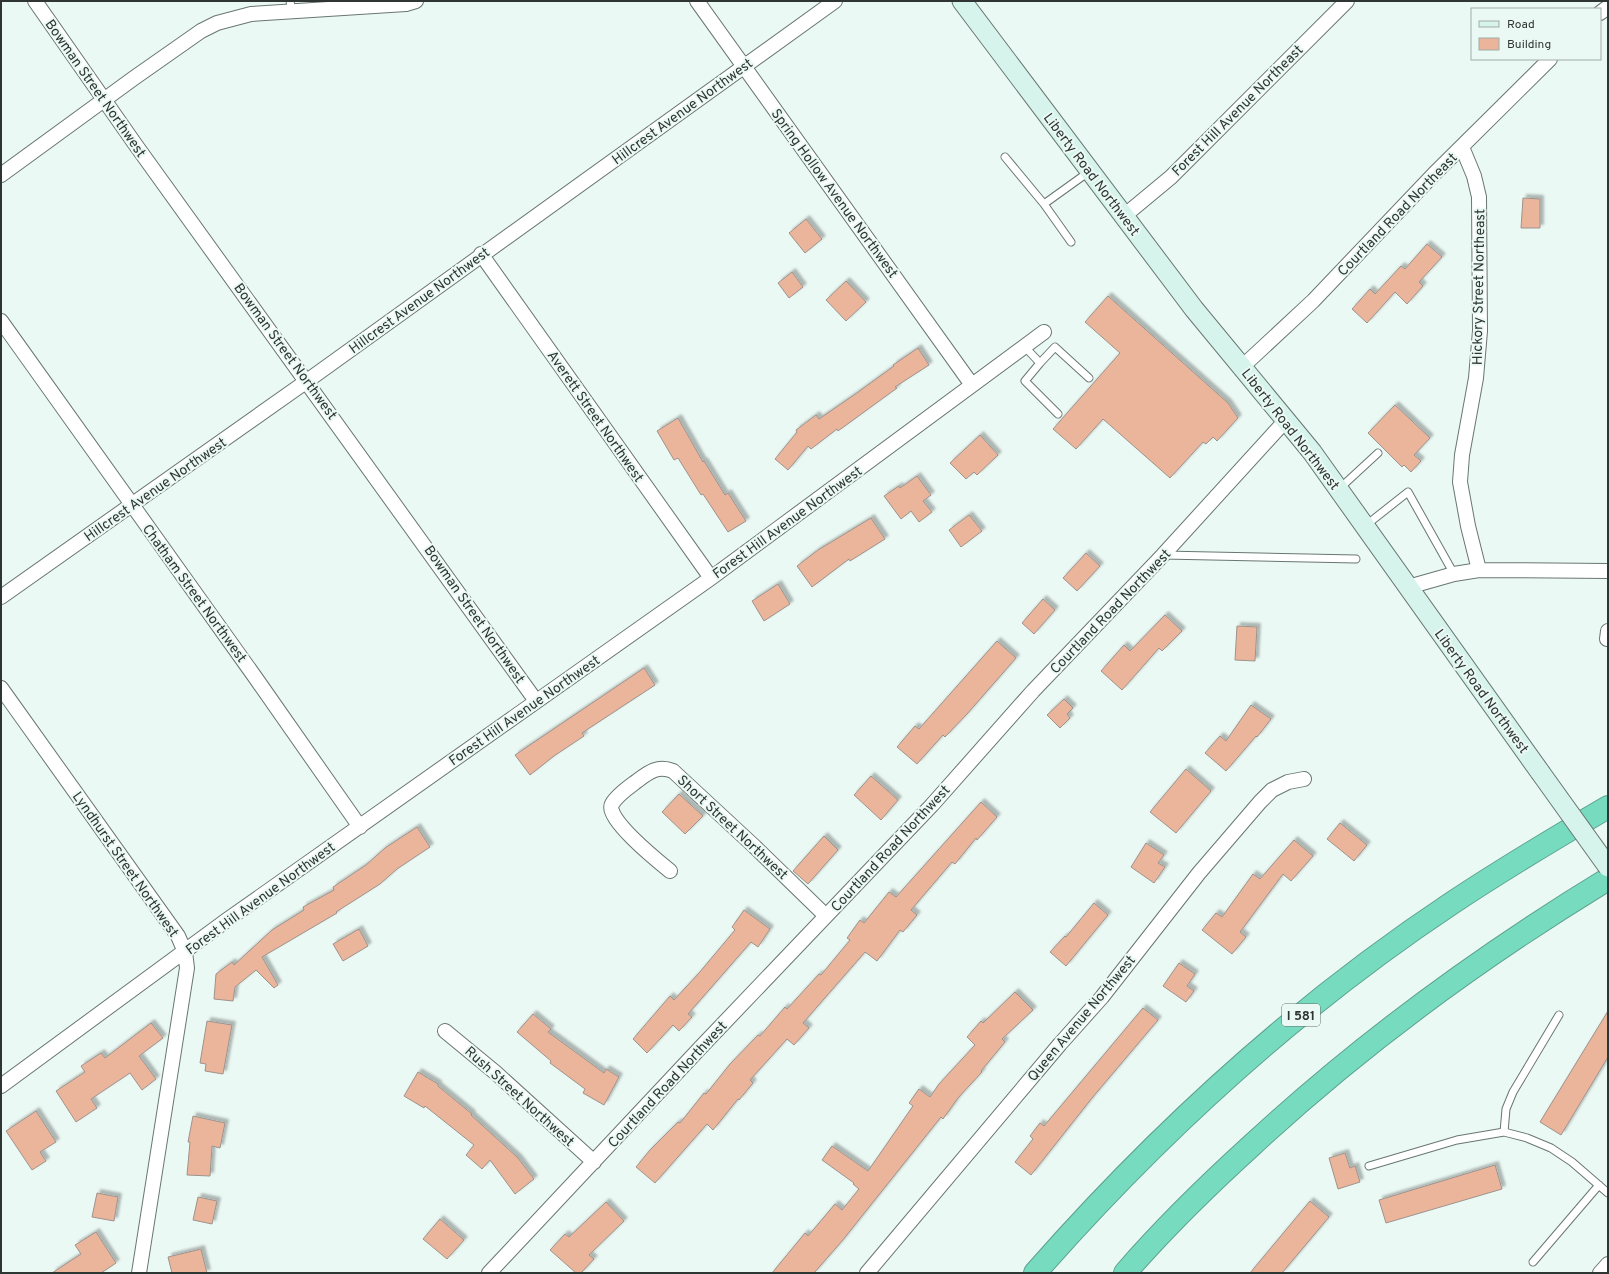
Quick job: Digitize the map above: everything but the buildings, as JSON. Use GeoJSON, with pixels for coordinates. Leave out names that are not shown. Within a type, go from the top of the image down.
{"type":"FeatureCollection","features":[{"type":"Feature","properties":{"kind":"highway","name":"I 581"},"geometry":{"type":"LineString","coordinates":[[1036,1273],[1103,1198],[1167,1134],[1212,1092],[1304,1012],[1351,975],[1451,904],[1555,838],[1608,807]]}},
{"type":"Feature","properties":{"kind":"highway"},"geometry":{"type":"LineString","coordinates":[[1125,1273],[1169,1225],[1213,1181],[1280,1119],[1352,1058],[1399,1020],[1501,946],[1608,879]]}},
{"type":"Feature","properties":{"kind":"street","name":"Bowman Street Northwest"},"geometry":{"type":"LineString","coordinates":[[35,1],[536,701]]}},
{"type":"Feature","properties":{"kind":"street"},"geometry":{"type":"LineString","coordinates":[[1,175],[201,31],[217,23],[245,15],[291,6],[406,4],[416,1]]}},
{"type":"Feature","properties":{"kind":"street","name":"Spring Hollow Avenue Northwest"},"geometry":{"type":"LineString","coordinates":[[697,1],[972,385]]}},
{"type":"Feature","properties":{"kind":"street","name":"Hillcrest Avenue Northwest"},"geometry":{"type":"LineString","coordinates":[[1,597],[307,381],[835,1]]}},
{"type":"Feature","properties":{"kind":"street","name":"Liberty Road Northwest"},"geometry":{"type":"LineString","coordinates":[[962,1],[1194,309],[1286,420],[1339,490],[1608,867]]}},
{"type":"Feature","properties":{"kind":"street","name":"Forest Hill Avenue Northeast"},"geometry":{"type":"LineString","coordinates":[[1124,216],[1171,177],[1347,1]]}},
{"type":"Feature","properties":{"kind":"street","name":"Courtland Road Northeast"},"geometry":{"type":"LineString","coordinates":[[1242,367],[1313,301],[1462,147],[1549,60]]}},
{"type":"Feature","properties":{"kind":"street","name":"Hickory Street Northeast"},"geometry":{"type":"LineString","coordinates":[[1462,147],[1474,176],[1479,197],[1480,332],[1476,378],[1462,455],[1460,482],[1468,526],[1479,570]]}},
{"type":"Feature","properties":{"kind":"street","name":"Averett Street Northwest"},"geometry":{"type":"LineString","coordinates":[[482,254],[711,578]]}},
{"type":"Feature","properties":{"kind":"street","name":"Chatham Street Northwest"},"geometry":{"type":"LineString","coordinates":[[1,321],[255,676],[360,827]]}},
{"type":"Feature","properties":{"kind":"street","name":"Forest Hill Avenue Northwest"},"geometry":{"type":"LineString","coordinates":[[1,1086],[227,920],[711,578],[1044,332]]}},
{"type":"Feature","properties":{"kind":"street","name":"Courtland Road Northwest"},"geometry":{"type":"LineString","coordinates":[[489,1273],[932,805],[1033,691],[1163,556],[1286,420]]}},
{"type":"Feature","properties":{"kind":"street"},"geometry":{"type":"LineString","coordinates":[[1408,587],[1454,574],[1479,570],[1608,572]]}},
{"type":"Feature","properties":{"kind":"street","name":"Lyndhurst Street Northwest"},"geometry":{"type":"LineString","coordinates":[[1,688],[178,936],[185,952],[187,968],[180,1018],[139,1273]]}},
{"type":"Feature","properties":{"kind":"street","name":"Short Street Northwest"},"geometry":{"type":"LineString","coordinates":[[670,871],[640,846],[613,817],[610,811],[611,804],[627,788],[656,769],[664,768],[673,771],[755,847],[826,916]]}},
{"type":"Feature","properties":{"kind":"street","name":"Queen Avenue Northwest"},"geometry":{"type":"LineString","coordinates":[[867,1273],[1054,1050],[1102,997],[1199,873],[1260,802],[1277,788],[1288,782],[1304,779]]}},
{"type":"Feature","properties":{"kind":"street","name":"Rush Street Northwest"},"geometry":{"type":"LineString","coordinates":[[446,1031],[496,1073],[594,1162]]}},
{"type":"Feature","properties":{"kind":"street"},"geometry":{"type":"LineString","coordinates":[[1600,1273],[1608,1264]]}},
{"type":"Feature","properties":{"kind":"lane"},"geometry":{"type":"LineString","coordinates":[[1005,157],[1044,204],[1072,242]]}},
{"type":"Feature","properties":{"kind":"lane"},"geometry":{"type":"LineString","coordinates":[[1044,204],[1090,171]]}},
{"type":"Feature","properties":{"kind":"lane"},"geometry":{"type":"LineString","coordinates":[[1024,346],[1040,364]]}},
{"type":"Feature","properties":{"kind":"lane"},"geometry":{"type":"LineString","coordinates":[[1058,414],[1025,381],[1055,347],[1090,378]]}},
{"type":"Feature","properties":{"kind":"lane"},"geometry":{"type":"LineString","coordinates":[[1339,490],[1378,453]]}},
{"type":"Feature","properties":{"kind":"lane"},"geometry":{"type":"LineString","coordinates":[[1365,526],[1408,492],[1454,574]]}},
{"type":"Feature","properties":{"kind":"lane"},"geometry":{"type":"LineString","coordinates":[[1163,556],[1356,559]]}},
{"type":"Feature","properties":{"kind":"lane"},"geometry":{"type":"LineString","coordinates":[[1504,1132],[1506,1109],[1512,1092],[1559,1015]]}},
{"type":"Feature","properties":{"kind":"lane"},"geometry":{"type":"LineString","coordinates":[[1368,1166],[1457,1140],[1504,1132],[1527,1138],[1551,1148],[1572,1162],[1608,1193]]}},
{"type":"Feature","properties":{"kind":"lane"},"geometry":{"type":"LineString","coordinates":[[1533,1262],[1598,1185]]}}]}
